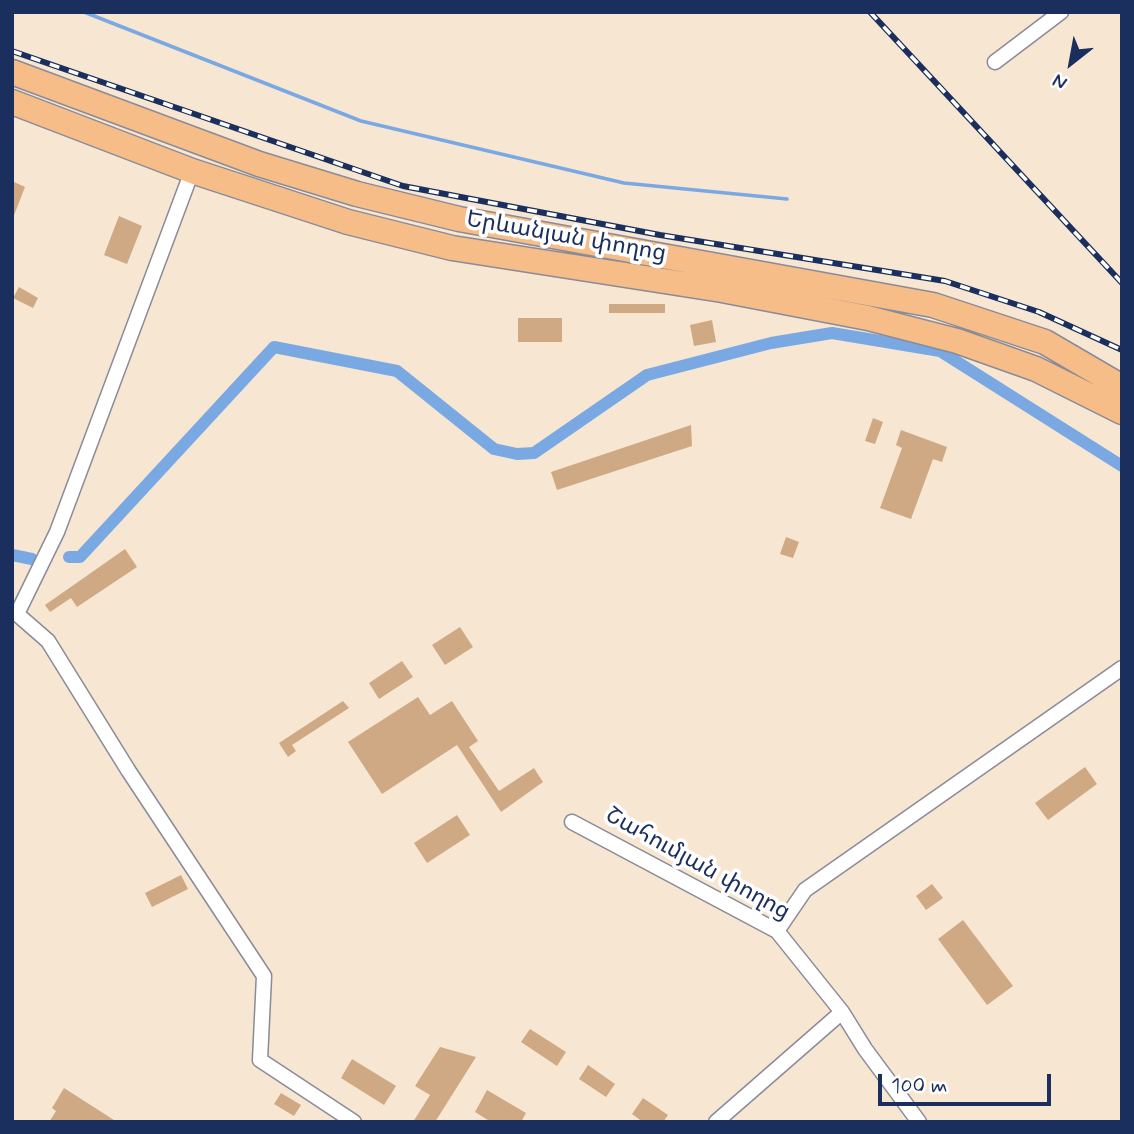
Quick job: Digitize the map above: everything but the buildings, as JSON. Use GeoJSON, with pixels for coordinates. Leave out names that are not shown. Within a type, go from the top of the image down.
{"type":"FeatureCollection","features":[{"type":"Feature","properties":{"kind":"highway","name":"Երևանյան փողոց"},"geometry":{"type":"LineString","coordinates":[[12,72],[259,164],[357,194],[459,219],[933,305],[1045,342],[1122,387]]}},
{"type":"Feature","properties":{"kind":"highway","name":"Երևանյան փողոց"},"geometry":{"type":"LineString","coordinates":[[12,102],[192,171],[348,222],[452,248],[722,290],[868,318],[944,338],[1036,369],[1122,412]]}},
{"type":"Feature","properties":{"kind":"street"},"geometry":{"type":"LineString","coordinates":[[995,62],[1061,12]]}},
{"type":"Feature","properties":{"kind":"street"},"geometry":{"type":"LineString","coordinates":[[192,171],[57,532],[15,613],[48,641],[264,976],[260,1060],[354,1122]]}},
{"type":"Feature","properties":{"kind":"street"},"geometry":{"type":"LineString","coordinates":[[777,931],[805,890],[1122,668]]}},
{"type":"Feature","properties":{"kind":"street","name":"Շահումյան փողոց"},"geometry":{"type":"LineString","coordinates":[[572,822],[777,931],[842,1012],[919,1122]]}},
{"type":"Feature","properties":{"kind":"street"},"geometry":{"type":"LineString","coordinates":[[716,1122],[842,1012]]}},
{"type":"Feature","properties":{"kind":"waterway"},"geometry":{"type":"LineString","coordinates":[[84,12],[361,121],[624,183],[787,199]]}},
{"type":"Feature","properties":{"kind":"waterway"},"geometry":{"type":"LineString","coordinates":[[69,557],[80,557],[274,347],[397,371],[494,449],[517,454],[534,453],[647,375],[771,343],[832,333],[940,351],[1122,466]]}},
{"type":"Feature","properties":{"kind":"waterway"},"geometry":{"type":"LineString","coordinates":[[12,555],[32,559]]}},
{"type":"Feature","properties":{"kind":"railway"},"geometry":{"type":"LineString","coordinates":[[870,12],[1122,283]]}},
{"type":"Feature","properties":{"kind":"railway"},"geometry":{"type":"LineString","coordinates":[[12,51],[403,186],[660,235],[945,281],[1039,312],[1122,350]]}}]}
